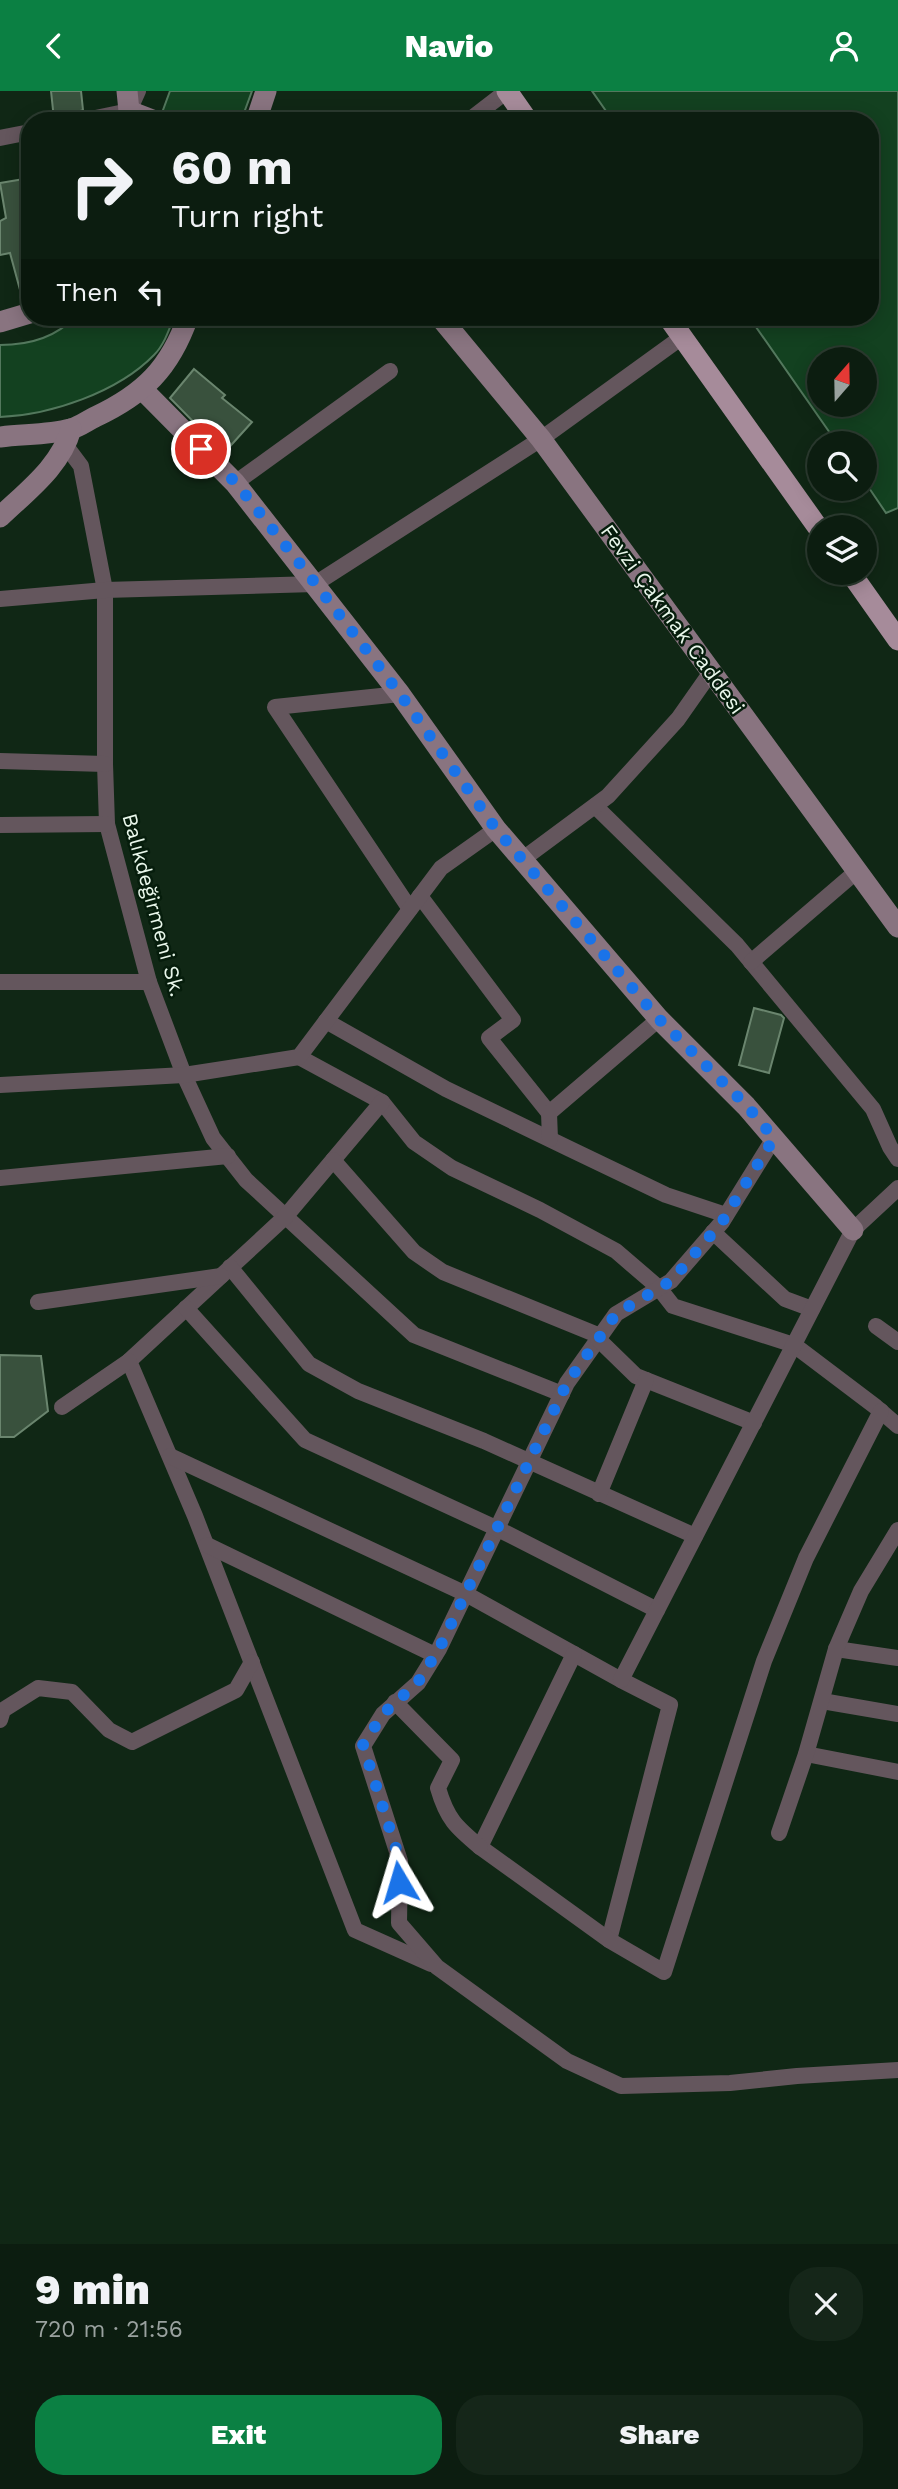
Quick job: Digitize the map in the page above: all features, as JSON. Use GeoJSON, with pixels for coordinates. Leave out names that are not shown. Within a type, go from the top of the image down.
{"type":"FeatureCollection","features":[{"type":"Feature","properties":{"kind":"main road"},"geometry":{"type":"LineString","coordinates":[[507,91],[522,112]]}},
{"type":"Feature","properties":{"kind":"main road"},"geometry":{"type":"LineString","coordinates":[[522,91],[537,112]]}},
{"type":"Feature","properties":{"kind":"main road"},"geometry":{"type":"LineString","coordinates":[[682,327],[823,515]]}},
{"type":"Feature","properties":{"kind":"main road"},"geometry":{"type":"LineString","coordinates":[[682,327],[810,515]]}},
{"type":"Feature","properties":{"kind":"main road"},"geometry":{"type":"LineString","coordinates":[[859,585],[898,640]]}},
{"type":"Feature","properties":{"kind":"main road"},"geometry":{"type":"LineString","coordinates":[[873,585],[898,619]]}},
{"type":"Feature","properties":{"kind":"street"},"geometry":{"type":"LineString","coordinates":[[136,112],[138,91]]}},
{"type":"Feature","properties":{"kind":"street"},"geometry":{"type":"LineString","coordinates":[[259,112],[266,91]]}},
{"type":"Feature","properties":{"kind":"street"},"geometry":{"type":"LineString","coordinates":[[480,112],[507,91]]}},
{"type":"Feature","properties":{"kind":"street"},"geometry":{"type":"LineString","coordinates":[[0,138],[21,134]]}},
{"type":"Feature","properties":{"kind":"street"},"geometry":{"type":"LineString","coordinates":[[0,322],[21,316]]}},
{"type":"Feature","properties":{"kind":"street"},"geometry":{"type":"LineString","coordinates":[[0,517],[47,471],[69,437],[142,389],[164,367],[185,326]]}},
{"type":"Feature","properties":{"kind":"street","name":"Fevzi Çakmak Caddesi"},"geometry":{"type":"LineString","coordinates":[[447,326],[541,439],[898,927]]}},
{"type":"Feature","properties":{"kind":"street"},"geometry":{"type":"LineString","coordinates":[[0,600],[105,590],[315,583],[541,439],[682,327]]}},
{"type":"Feature","properties":{"kind":"street"},"geometry":{"type":"LineString","coordinates":[[236,483],[390,371]]}},
{"type":"Feature","properties":{"kind":"street"},"geometry":{"type":"LineString","coordinates":[[142,389],[236,483],[400,694],[496,829],[659,1019],[746,1105],[853,1230]]}},
{"type":"Feature","properties":{"kind":"street"},"geometry":{"type":"LineString","coordinates":[[0,437],[69,437]]}},
{"type":"Feature","properties":{"kind":"street","name":"Balıkdeğirmeni Sk."},"geometry":{"type":"LineString","coordinates":[[69,437],[81,466],[105,590],[107,824],[149,982],[184,1075],[213,1138],[246,1180],[414,1335],[562,1394]]}},
{"type":"Feature","properties":{"kind":"street"},"geometry":{"type":"LineString","coordinates":[[523,859],[608,796],[678,719],[711,672]]}},
{"type":"Feature","properties":{"kind":"street"},"geometry":{"type":"LineString","coordinates":[[400,694],[275,707],[415,903],[513,1020],[489,1038],[549,1113],[550,1139]]}},
{"type":"Feature","properties":{"kind":"street"},"geometry":{"type":"LineString","coordinates":[[0,761],[105,764]]}},
{"type":"Feature","properties":{"kind":"street"},"geometry":{"type":"LineString","coordinates":[[595,806],[737,945],[873,1109],[898,1159]]}},
{"type":"Feature","properties":{"kind":"street"},"geometry":{"type":"LineString","coordinates":[[0,825],[107,824]]}},
{"type":"Feature","properties":{"kind":"street"},"geometry":{"type":"LineString","coordinates":[[299,1057],[441,869],[496,829]]}},
{"type":"Feature","properties":{"kind":"street"},"geometry":{"type":"LineString","coordinates":[[751,962],[857,871]]}},
{"type":"Feature","properties":{"kind":"street"},"geometry":{"type":"LineString","coordinates":[[0,982],[149,982]]}},
{"type":"Feature","properties":{"kind":"street"},"geometry":{"type":"LineString","coordinates":[[549,1113],[659,1019]]}},
{"type":"Feature","properties":{"kind":"street"},"geometry":{"type":"LineString","coordinates":[[326,1021],[446,1089],[666,1195],[726,1215]]}},
{"type":"Feature","properties":{"kind":"street"},"geometry":{"type":"LineString","coordinates":[[0,1085],[184,1075],[299,1057],[382,1102],[414,1142],[452,1168],[617,1251],[659,1288],[673,1306],[794,1345],[898,1426]]}},
{"type":"Feature","properties":{"kind":"street"},"geometry":{"type":"LineString","coordinates":[[62,1407],[129,1361],[285,1217],[382,1102]]}},
{"type":"Feature","properties":{"kind":"street"},"geometry":{"type":"LineString","coordinates":[[436,1967],[399,1923],[400,1861],[363,1745],[383,1714],[418,1682],[435,1655],[562,1394],[599,1338],[616,1314],[671,1281],[726,1215],[774,1138]]}},
{"type":"Feature","properties":{"kind":"street"},"geometry":{"type":"LineString","coordinates":[[0,1178],[228,1156]]}},
{"type":"Feature","properties":{"kind":"street"},"geometry":{"type":"LineString","coordinates":[[333,1160],[414,1252],[443,1272],[599,1338],[635,1376],[754,1423]]}},
{"type":"Feature","properties":{"kind":"street"},"geometry":{"type":"LineString","coordinates":[[621,1680],[853,1230],[898,1189]]}},
{"type":"Feature","properties":{"kind":"street"},"geometry":{"type":"LineString","coordinates":[[713,1232],[785,1299],[812,1309]]}},
{"type":"Feature","properties":{"kind":"street"},"geometry":{"type":"LineString","coordinates":[[38,1302],[226,1272]]}},
{"type":"Feature","properties":{"kind":"street"},"geometry":{"type":"LineString","coordinates":[[226,1272],[309,1364],[358,1391],[484,1441],[695,1536]]}},
{"type":"Feature","properties":{"kind":"street"},"geometry":{"type":"LineString","coordinates":[[186,1308],[305,1440],[498,1529],[657,1610]]}},
{"type":"Feature","properties":{"kind":"street"},"geometry":{"type":"LineString","coordinates":[[876,1326],[898,1342]]}},
{"type":"Feature","properties":{"kind":"street"},"geometry":{"type":"LineString","coordinates":[[129,1361],[206,1545],[355,1930],[436,1967],[568,2061],[621,2086],[730,2083],[898,2070]]}},
{"type":"Feature","properties":{"kind":"street"},"geometry":{"type":"LineString","coordinates":[[599,1494],[646,1380]]}},
{"type":"Feature","properties":{"kind":"street"},"geometry":{"type":"LineString","coordinates":[[396,1702],[452,1759],[438,1788],[444,1810],[458,1829],[608,1940],[664,1972],[764,1661],[806,1558],[881,1411]]}},
{"type":"Feature","properties":{"kind":"street"},"geometry":{"type":"LineString","coordinates":[[170,1456],[467,1594],[670,1705],[608,1940]]}},
{"type":"Feature","properties":{"kind":"street"},"geometry":{"type":"LineString","coordinates":[[779,1833],[806,1754],[836,1649],[861,1591],[898,1530]]}},
{"type":"Feature","properties":{"kind":"street"},"geometry":{"type":"LineString","coordinates":[[206,1545],[435,1655]]}},
{"type":"Feature","properties":{"kind":"street"},"geometry":{"type":"LineString","coordinates":[[836,1649],[898,1658]]}},
{"type":"Feature","properties":{"kind":"street"},"geometry":{"type":"LineString","coordinates":[[480,1847],[574,1654]]}},
{"type":"Feature","properties":{"kind":"street"},"geometry":{"type":"LineString","coordinates":[[0,1720],[3,1710],[38,1689],[72,1692],[109,1730],[132,1742],[236,1690],[252,1661]]}},
{"type":"Feature","properties":{"kind":"street"},"geometry":{"type":"LineString","coordinates":[[822,1701],[898,1714]]}},
{"type":"Feature","properties":{"kind":"street"},"geometry":{"type":"LineString","coordinates":[[806,1754],[898,1772]]}},
{"type":"Feature","properties":{"kind":"shaded area"},"geometry":{"type":"Polygon","coordinates":[[[170,91],[252,91],[244,112],[162,112],[170,91]]]}},
{"type":"Feature","properties":{"kind":"shaded area"},"geometry":{"type":"Polygon","coordinates":[[[592,91],[898,91],[898,508],[886,513],[877,500],[877,431],[829,431],[819,417],[877,417],[877,347],[807,347],[807,400],[755,326],[879,326],[879,112],[607,112],[592,91]]]}},
{"type":"Feature","properties":{"kind":"shaded area"},"geometry":{"type":"Polygon","coordinates":[[[64,326],[170,326],[158,351],[122,380],[62,406],[41,412],[0,417],[0,345],[41,339],[64,326]]]}},
{"type":"Feature","properties":{"kind":"building"},"geometry":{"type":"Polygon","coordinates":[[[51,91],[81,91],[83,110],[53,112],[51,91]]]}},
{"type":"Feature","properties":{"kind":"building"},"geometry":{"type":"Polygon","coordinates":[[[21,180],[21,294],[10,253],[0,255],[0,221],[6,218],[0,183],[21,180]]]}},
{"type":"Feature","properties":{"kind":"building"},"geometry":{"type":"Polygon","coordinates":[[[194,369],[225,395],[222,398],[252,422],[224,453],[170,398],[194,369]]]}},
{"type":"Feature","properties":{"kind":"building"},"geometry":{"type":"Polygon","coordinates":[[[754,1008],[784,1018],[769,1073],[739,1065],[754,1008]]]}},
{"type":"Feature","properties":{"kind":"building"},"geometry":{"type":"Polygon","coordinates":[[[0,1355],[41,1356],[48,1411],[14,1437],[0,1437],[0,1355]]]}},
{"type":"Feature","properties":{"kind":"route"},"geometry":{"type":"LineString","coordinates":[[201,449],[236,483],[315,583],[400,694],[496,829],[659,1019],[746,1105],[774,1138],[722,1222],[671,1281],[616,1314],[567,1383],[439,1649],[418,1682],[383,1714],[363,1745],[400,1861],[399,1882]]}}]}
